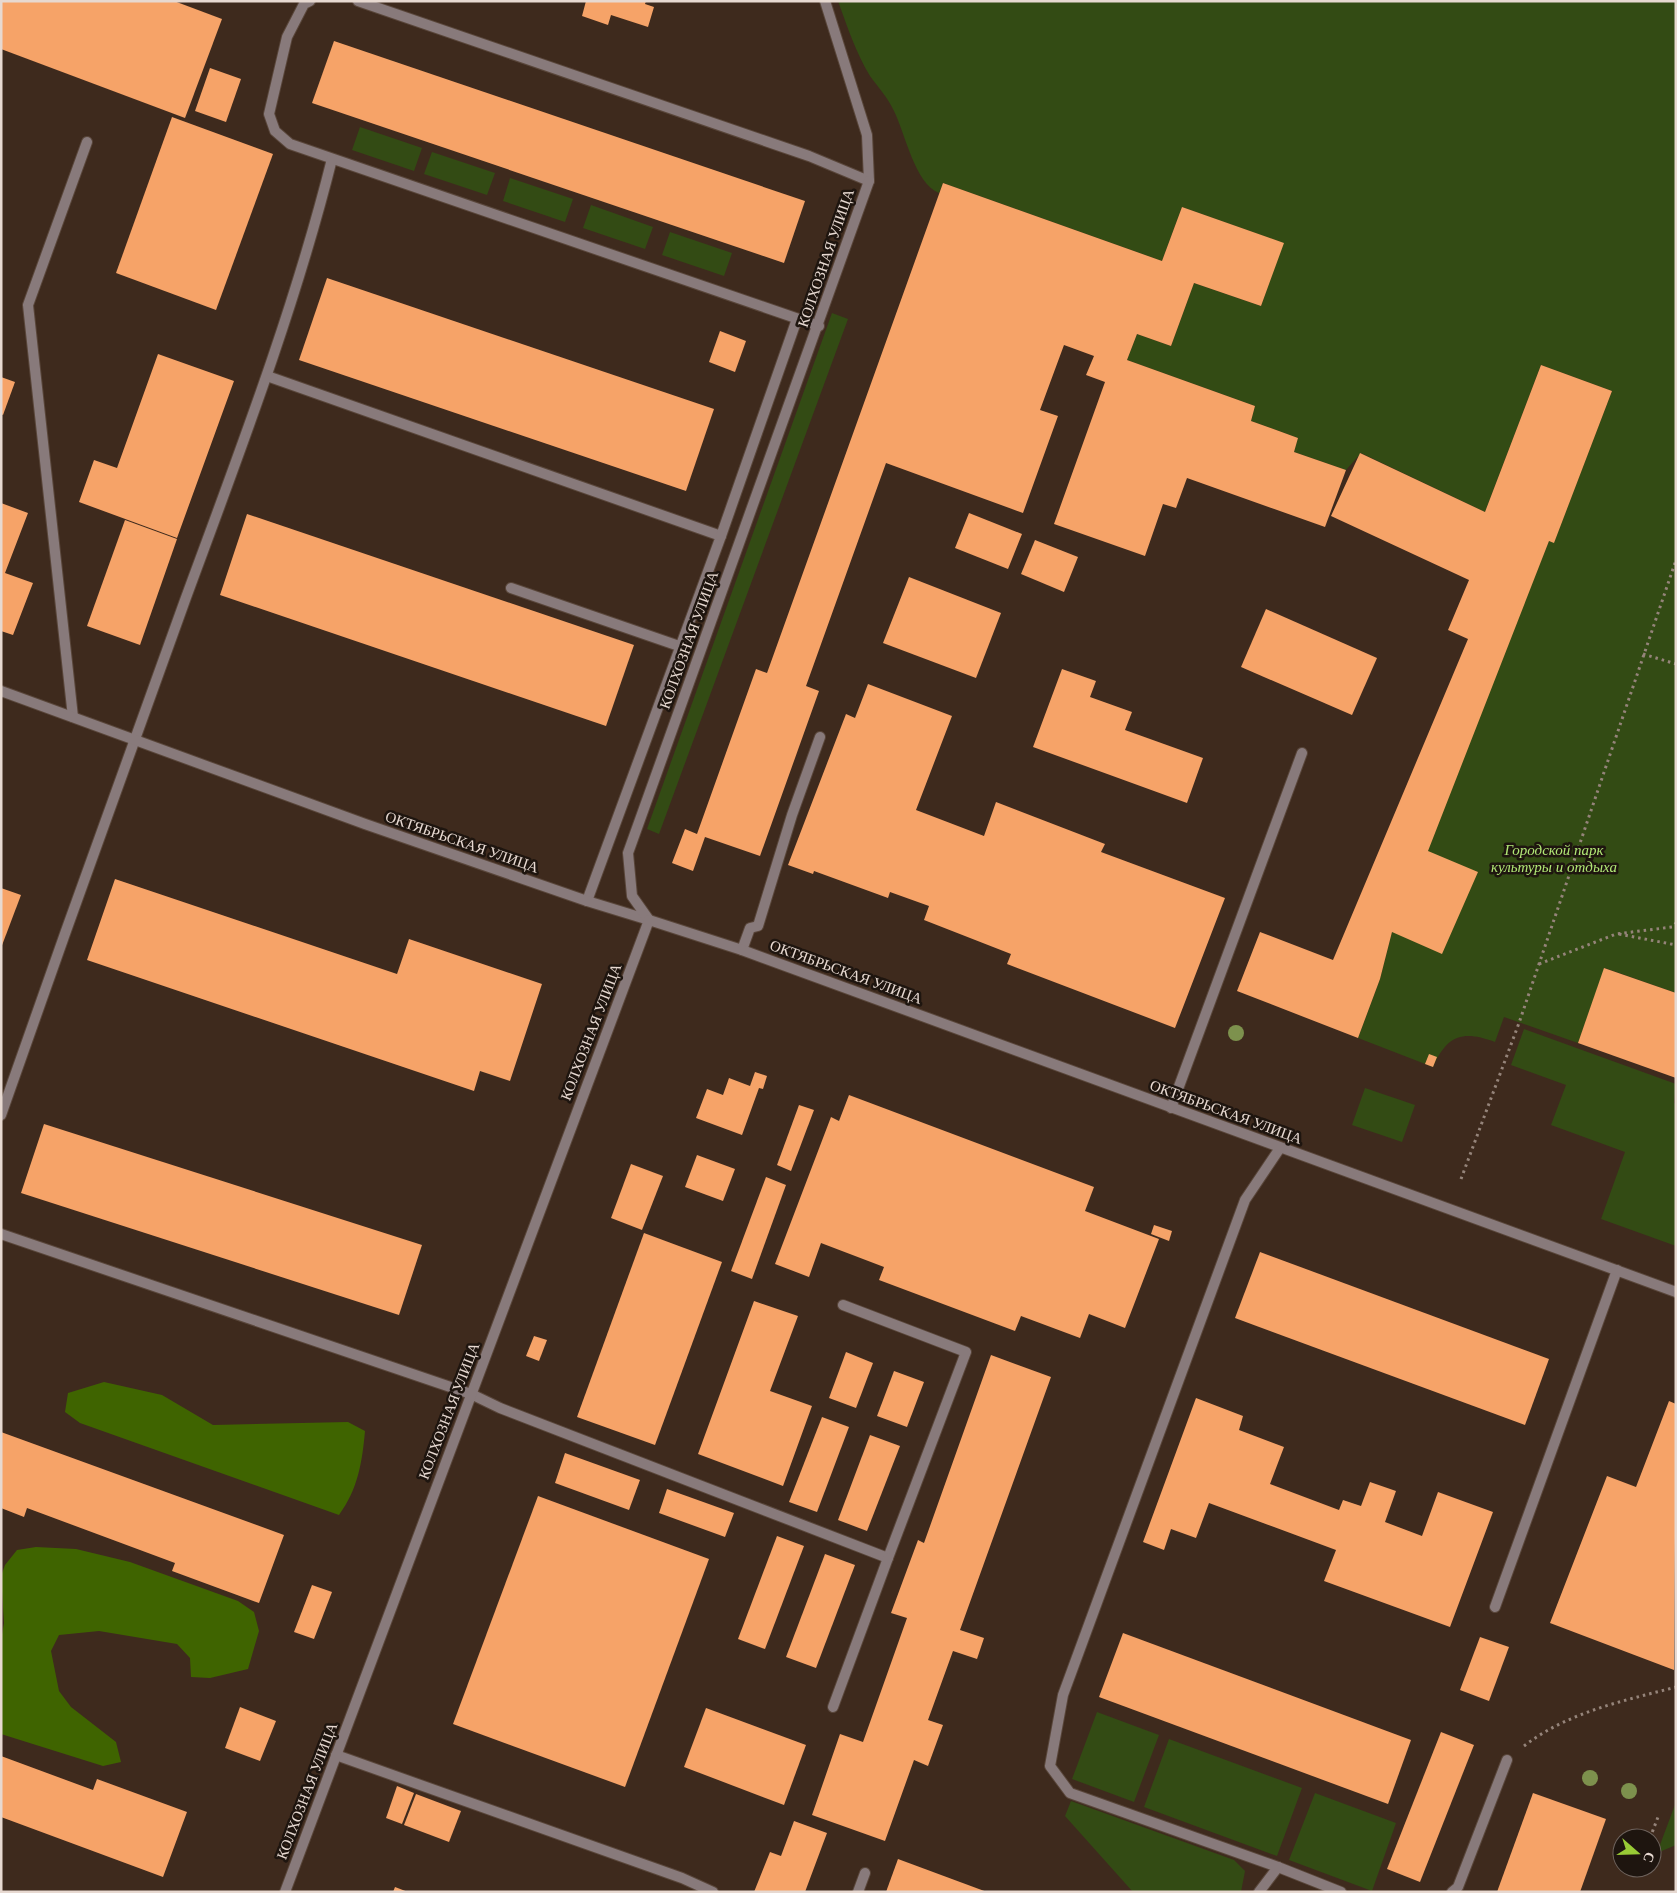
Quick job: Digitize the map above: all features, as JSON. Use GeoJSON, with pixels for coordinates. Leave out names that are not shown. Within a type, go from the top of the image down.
{"type":"FeatureCollection","features":[{"type":"Feature","properties":{"kind":"street"},"geometry":{"type":"LineString","coordinates":[[310,1],[304,4],[288,37],[269,114],[275,131],[290,144],[818,326]]}},
{"type":"Feature","properties":{"kind":"street"},"geometry":{"type":"LineString","coordinates":[[358,1],[809,156],[869,181],[867,135],[825,1]]}},
{"type":"Feature","properties":{"kind":"street"},"geometry":{"type":"LineString","coordinates":[[73,717],[28,306],[87,142]]}},
{"type":"Feature","properties":{"kind":"street"},"geometry":{"type":"LineString","coordinates":[[1,1115],[134,739],[267,376],[312,239],[332,159]]}},
{"type":"Feature","properties":{"kind":"street","name":"КОЛХОЗНАЯ УЛИЦА"},"geometry":{"type":"LineString","coordinates":[[285,1892],[649,920],[632,896],[628,853],[869,181]]}},
{"type":"Feature","properties":{"kind":"street"},"geometry":{"type":"LineString","coordinates":[[587,901],[679,646],[721,536],[797,319]]}},
{"type":"Feature","properties":{"kind":"street"},"geometry":{"type":"LineString","coordinates":[[267,376],[721,536]]}},
{"type":"Feature","properties":{"kind":"street"},"geometry":{"type":"LineString","coordinates":[[511,588],[679,646]]}},
{"type":"Feature","properties":{"kind":"street","name":"ОКТЯБРЬСКАЯ УЛИЦА"},"geometry":{"type":"LineString","coordinates":[[1,691],[587,901],[742,950],[1676,1292]]}},
{"type":"Feature","properties":{"kind":"street"},"geometry":{"type":"LineString","coordinates":[[742,950],[750,928],[758,926],[792,815],[820,737]]}},
{"type":"Feature","properties":{"kind":"street"},"geometry":{"type":"LineString","coordinates":[[1171,1108],[1302,753]]}},
{"type":"Feature","properties":{"kind":"street"},"geometry":{"type":"LineString","coordinates":[[1280,1148],[1245,1200],[1062,1695],[1050,1766],[1070,1793],[1278,1867],[1341,1892]]}},
{"type":"Feature","properties":{"kind":"street"},"geometry":{"type":"LineString","coordinates":[[1,1234],[471,1394],[544,1425],[888,1558]]}},
{"type":"Feature","properties":{"kind":"street"},"geometry":{"type":"LineString","coordinates":[[1494,1606],[1617,1270]]}},
{"type":"Feature","properties":{"kind":"street"},"geometry":{"type":"LineString","coordinates":[[833,1707],[966,1352],[842,1305]]}},
{"type":"Feature","properties":{"kind":"street"},"geometry":{"type":"LineString","coordinates":[[336,1755],[682,1878],[713,1892]]}},
{"type":"Feature","properties":{"kind":"street"},"geometry":{"type":"LineString","coordinates":[[1452,1892],[1458,1887],[1506,1760]]}},
{"type":"Feature","properties":{"kind":"street"},"geometry":{"type":"LineString","coordinates":[[1259,1892],[1278,1867]]}},
{"type":"Feature","properties":{"kind":"street"},"geometry":{"type":"LineString","coordinates":[[858,1892],[865,1873]]}},
{"type":"Feature","properties":{"kind":"path"},"geometry":{"type":"LineString","coordinates":[[1461,1179],[1539,964],[1676,560]]}},
{"type":"Feature","properties":{"kind":"path"},"geometry":{"type":"LineString","coordinates":[[1643,654],[1676,664]]}},
{"type":"Feature","properties":{"kind":"path"},"geometry":{"type":"LineString","coordinates":[[1539,964],[1616,934],[1676,924]]}},
{"type":"Feature","properties":{"kind":"path"},"geometry":{"type":"LineString","coordinates":[[1616,934],[1676,945]]}},
{"type":"Feature","properties":{"kind":"path"},"geometry":{"type":"LineString","coordinates":[[1506,1760],[1543,1732],[1590,1710],[1676,1687]]}},
{"type":"Feature","properties":{"kind":"path"},"geometry":{"type":"LineString","coordinates":[[1654,1828],[1658,1817]]}},
{"type":"Feature","properties":{"kind":"green space","name":"Городской парк культуры и отдыха"},"geometry":{"type":"Polygon","coordinates":[[[838,1],[1676,1],[1676,993],[1605,968],[1578,1043],[1504,1017],[1495,1042],[1474,1036],[1457,1038],[1444,1048],[1433,1067],[1358,1038],[1380,979],[1392,932],[1549,541],[1554,542],[1612,391],[1541,365],[1485,512],[1361,453],[1346,470],[1294,452],[1298,438],[1251,421],[1255,406],[1127,360],[1137,334],[1171,346],[1194,283],[1261,306],[1283,243],[1182,207],[1162,261],[943,183],[939,193],[931,188],[917,169],[892,106],[870,76],[860,58],[838,1]]]}},
{"type":"Feature","properties":{"kind":"green space"},"geometry":{"type":"Polygon","coordinates":[[[360,127],[422,148],[414,171],[352,150],[360,127]]]}},
{"type":"Feature","properties":{"kind":"green space"},"geometry":{"type":"Polygon","coordinates":[[[432,152],[495,173],[487,195],[424,174],[432,152]]]}},
{"type":"Feature","properties":{"kind":"green space"},"geometry":{"type":"Polygon","coordinates":[[[510,178],[573,199],[565,222],[503,201],[510,178]]]}},
{"type":"Feature","properties":{"kind":"green space"},"geometry":{"type":"Polygon","coordinates":[[[591,205],[653,227],[645,249],[583,228],[591,205]]]}},
{"type":"Feature","properties":{"kind":"green space"},"geometry":{"type":"Polygon","coordinates":[[[670,232],[732,253],[724,276],[662,255],[670,232]]]}},
{"type":"Feature","properties":{"kind":"green space"},"geometry":{"type":"Polygon","coordinates":[[[832,313],[848,319],[659,834],[647,829],[832,313]]]}},
{"type":"Feature","properties":{"kind":"green space"},"geometry":{"type":"Polygon","coordinates":[[[1524,1029],[1676,1084],[1674,1103],[1676,1104],[1676,1246],[1601,1219],[1625,1152],[1551,1125],[1566,1085],[1511,1065],[1524,1029]]]}},
{"type":"Feature","properties":{"kind":"green space"},"geometry":{"type":"Polygon","coordinates":[[[1365,1088],[1415,1105],[1402,1142],[1352,1125],[1365,1088]]]}},
{"type":"Feature","properties":{"kind":"green space"},"geometry":{"type":"Polygon","coordinates":[[[104,1382],[162,1395],[213,1425],[348,1422],[365,1431],[358,1475],[351,1495],[339,1515],[80,1423],[65,1412],[68,1393],[104,1382]]]}},
{"type":"Feature","properties":{"kind":"green space"},"geometry":{"type":"Polygon","coordinates":[[[36,1547],[76,1549],[130,1562],[238,1601],[254,1612],[259,1631],[248,1669],[210,1678],[191,1677],[190,1658],[177,1644],[99,1631],[59,1635],[51,1651],[59,1691],[71,1707],[116,1742],[121,1762],[103,1766],[1,1734],[1,1640],[4,1623],[1,1576],[5,1565],[17,1550],[36,1547]]]}},
{"type":"Feature","properties":{"kind":"green space"},"geometry":{"type":"Polygon","coordinates":[[[1097,1712],[1159,1735],[1134,1802],[1072,1779],[1097,1712]]]}},
{"type":"Feature","properties":{"kind":"green space"},"geometry":{"type":"Polygon","coordinates":[[[1169,1739],[1302,1788],[1277,1856],[1144,1807],[1169,1739]]]}},
{"type":"Feature","properties":{"kind":"green space"},"geometry":{"type":"Polygon","coordinates":[[[1315,1793],[1396,1823],[1372,1891],[1289,1860],[1315,1793]]]}},
{"type":"Feature","properties":{"kind":"green space"},"geometry":{"type":"Polygon","coordinates":[[[1071,1801],[1234,1860],[1245,1871],[1241,1892],[1133,1892],[1065,1816],[1071,1801]]]}},
{"type":"Feature","properties":{"kind":"green space"},"geometry":{"type":"Polygon","coordinates":[[[1676,1802],[1676,1845],[1662,1851],[1662,1840],[1676,1802]]]}},
{"type":"Feature","properties":{"kind":"building"},"geometry":{"type":"Polygon","coordinates":[[[1,1],[174,1],[222,19],[185,118],[1,49],[1,1]]]}},
{"type":"Feature","properties":{"kind":"building"},"geometry":{"type":"Polygon","coordinates":[[[586,1],[646,1],[645,4],[654,7],[648,27],[611,15],[608,25],[582,16],[586,1]]]}},
{"type":"Feature","properties":{"kind":"building"},"geometry":{"type":"Polygon","coordinates":[[[334,41],[805,201],[784,263],[312,103],[334,41]]]}},
{"type":"Feature","properties":{"kind":"building"},"geometry":{"type":"Polygon","coordinates":[[[210,68],[241,79],[226,122],[195,111],[210,68]]]}},
{"type":"Feature","properties":{"kind":"building"},"geometry":{"type":"Polygon","coordinates":[[[172,117],[273,154],[216,310],[116,273],[172,117]]]}},
{"type":"Feature","properties":{"kind":"building"},"geometry":{"type":"Polygon","coordinates":[[[943,183],[1162,261],[1182,207],[1284,243],[1261,306],[1194,283],[1171,346],[1137,334],[1127,360],[1255,406],[1251,421],[1298,438],[1294,452],[1346,470],[1325,527],[1187,478],[1176,508],[1163,504],[1145,556],[1054,524],[1105,382],[1086,375],[1094,356],[1064,345],[1040,410],[1058,416],[1023,513],[886,463],[806,686],[819,691],[760,856],[705,837],[693,871],[672,863],[685,829],[697,834],[756,669],[767,673],[943,183]]]}},
{"type":"Feature","properties":{"kind":"building"},"geometry":{"type":"Polygon","coordinates":[[[327,278],[714,409],[686,491],[299,360],[327,278]]]}},
{"type":"Feature","properties":{"kind":"building"},"geometry":{"type":"Polygon","coordinates":[[[720,331],[746,341],[735,372],[709,362],[720,331]]]}},
{"type":"Feature","properties":{"kind":"building"},"geometry":{"type":"Polygon","coordinates":[[[158,354],[234,381],[177,538],[79,502],[94,460],[117,468],[158,354]]]}},
{"type":"Feature","properties":{"kind":"building"},"geometry":{"type":"Polygon","coordinates":[[[1541,365],[1612,391],[1554,543],[1549,541],[1428,851],[1478,872],[1442,954],[1392,932],[1380,979],[1358,1038],[1237,991],[1260,932],[1333,960],[1468,639],[1448,630],[1469,580],[1331,516],[1360,453],[1485,512],[1541,365]]]}},
{"type":"Feature","properties":{"kind":"building"},"geometry":{"type":"Polygon","coordinates":[[[1,377],[15,382],[3,415],[1,414],[1,377]]]}},
{"type":"Feature","properties":{"kind":"building"},"geometry":{"type":"Polygon","coordinates":[[[1,503],[28,513],[5,573],[33,583],[13,635],[1,631],[1,503]]]}},
{"type":"Feature","properties":{"kind":"building"},"geometry":{"type":"Polygon","coordinates":[[[969,513],[1022,534],[1008,569],[955,548],[969,513]]]}},
{"type":"Feature","properties":{"kind":"building"},"geometry":{"type":"Polygon","coordinates":[[[247,514],[634,645],[606,726],[220,595],[247,514]]]}},
{"type":"Feature","properties":{"kind":"building"},"geometry":{"type":"Polygon","coordinates":[[[125,520],[177,539],[140,645],[87,626],[125,520]]]}},
{"type":"Feature","properties":{"kind":"building"},"geometry":{"type":"Polygon","coordinates":[[[1035,540],[1078,557],[1064,592],[1021,574],[1035,540]]]}},
{"type":"Feature","properties":{"kind":"building"},"geometry":{"type":"Polygon","coordinates":[[[909,577],[1001,613],[976,678],[883,643],[909,577]]]}},
{"type":"Feature","properties":{"kind":"building"},"geometry":{"type":"Polygon","coordinates":[[[1266,609],[1377,658],[1352,715],[1241,667],[1266,609]]]}},
{"type":"Feature","properties":{"kind":"building"},"geometry":{"type":"Polygon","coordinates":[[[1062,669],[1096,681],[1090,697],[1132,712],[1125,730],[1203,758],[1187,803],[1033,747],[1062,669]]]}},
{"type":"Feature","properties":{"kind":"building"},"geometry":{"type":"Polygon","coordinates":[[[868,684],[952,716],[916,810],[984,836],[996,802],[1105,844],[1101,852],[1225,898],[1175,1028],[1007,964],[1011,954],[924,920],[929,906],[890,892],[888,898],[814,871],[813,874],[788,865],[846,714],[855,718],[868,684]]]}},
{"type":"Feature","properties":{"kind":"building"},"geometry":{"type":"Polygon","coordinates":[[[115,879],[397,974],[409,939],[542,984],[510,1081],[480,1071],[474,1091],[87,960],[115,879]]]}},
{"type":"Feature","properties":{"kind":"building"},"geometry":{"type":"Polygon","coordinates":[[[1,888],[21,895],[1,948],[1,888]]]}},
{"type":"Feature","properties":{"kind":"building"},"geometry":{"type":"Polygon","coordinates":[[[1604,968],[1676,993],[1676,1078],[1578,1043],[1604,968]]]}},
{"type":"Feature","properties":{"kind":"building"},"geometry":{"type":"Polygon","coordinates":[[[1429,1054],[1437,1057],[1433,1067],[1425,1064],[1429,1054]]]}},
{"type":"Feature","properties":{"kind":"building"},"geometry":{"type":"Polygon","coordinates":[[[755,1072],[767,1076],[763,1089],[759,1088],[742,1135],[696,1118],[707,1089],[723,1095],[729,1078],[750,1086],[755,1072]]]}},
{"type":"Feature","properties":{"kind":"building"},"geometry":{"type":"Polygon","coordinates":[[[849,1095],[1094,1187],[1085,1211],[1159,1239],[1125,1328],[1089,1314],[1080,1338],[1021,1316],[1015,1331],[879,1280],[884,1267],[821,1243],[809,1277],[775,1264],[831,1117],[839,1121],[849,1095]]]}},
{"type":"Feature","properties":{"kind":"building"},"geometry":{"type":"Polygon","coordinates":[[[799,1105],[814,1110],[791,1171],[777,1165],[799,1105]]]}},
{"type":"Feature","properties":{"kind":"building"},"geometry":{"type":"Polygon","coordinates":[[[44,1124],[422,1245],[399,1315],[21,1193],[44,1124]]]}},
{"type":"Feature","properties":{"kind":"building"},"geometry":{"type":"Polygon","coordinates":[[[697,1155],[735,1169],[723,1201],[685,1187],[697,1155]]]}},
{"type":"Feature","properties":{"kind":"building"},"geometry":{"type":"Polygon","coordinates":[[[631,1164],[663,1176],[642,1230],[611,1218],[631,1164]]]}},
{"type":"Feature","properties":{"kind":"building"},"geometry":{"type":"Polygon","coordinates":[[[766,1177],[786,1185],[752,1279],[731,1271],[766,1177]]]}},
{"type":"Feature","properties":{"kind":"building"},"geometry":{"type":"Polygon","coordinates":[[[1154,1225],[1172,1231],[1169,1241],[1151,1234],[1154,1225]]]}},
{"type":"Feature","properties":{"kind":"building"},"geometry":{"type":"Polygon","coordinates":[[[644,1233],[722,1262],[655,1445],[577,1417],[644,1233]]]}},
{"type":"Feature","properties":{"kind":"building"},"geometry":{"type":"Polygon","coordinates":[[[1260,1252],[1549,1359],[1525,1425],[1235,1318],[1260,1252]]]}},
{"type":"Feature","properties":{"kind":"building"},"geometry":{"type":"Polygon","coordinates":[[[754,1301],[798,1316],[770,1391],[812,1406],[783,1486],[698,1454],[754,1301]]]}},
{"type":"Feature","properties":{"kind":"building"},"geometry":{"type":"Polygon","coordinates":[[[534,1336],[547,1340],[539,1361],[526,1356],[534,1336]]]}},
{"type":"Feature","properties":{"kind":"building"},"geometry":{"type":"Polygon","coordinates":[[[846,1352],[873,1363],[856,1408],[829,1398],[846,1352]]]}},
{"type":"Feature","properties":{"kind":"building"},"geometry":{"type":"Polygon","coordinates":[[[991,1355],[1051,1377],[960,1630],[984,1638],[977,1659],[953,1651],[928,1720],[943,1725],[928,1766],[914,1760],[885,1841],[812,1815],[840,1734],[863,1742],[907,1618],[891,1613],[918,1540],[924,1543],[991,1355]]]}},
{"type":"Feature","properties":{"kind":"building"},"geometry":{"type":"Polygon","coordinates":[[[894,1371],[924,1382],[907,1427],[877,1416],[894,1371]]]}},
{"type":"Feature","properties":{"kind":"building"},"geometry":{"type":"Polygon","coordinates":[[[1196,1398],[1243,1416],[1239,1430],[1284,1447],[1270,1484],[1339,1510],[1343,1500],[1361,1506],[1370,1482],[1396,1491],[1385,1522],[1422,1536],[1438,1492],[1493,1512],[1450,1627],[1324,1581],[1336,1550],[1209,1503],[1196,1538],[1171,1529],[1164,1550],[1143,1542],[1196,1398]]]}},
{"type":"Feature","properties":{"kind":"building"},"geometry":{"type":"Polygon","coordinates":[[[1669,1401],[1676,1404],[1674,1670],[1550,1623],[1607,1476],[1636,1487],[1669,1401]]]}},
{"type":"Feature","properties":{"kind":"building"},"geometry":{"type":"Polygon","coordinates":[[[822,1417],[849,1427],[817,1512],[789,1502],[822,1417]]]}},
{"type":"Feature","properties":{"kind":"building"},"geometry":{"type":"Polygon","coordinates":[[[1,1432],[284,1535],[259,1603],[172,1571],[175,1563],[27,1508],[24,1517],[1,1508],[1,1432]]]}},
{"type":"Feature","properties":{"kind":"building"},"geometry":{"type":"Polygon","coordinates":[[[870,1435],[900,1446],[867,1531],[838,1520],[870,1435]]]}},
{"type":"Feature","properties":{"kind":"building"},"geometry":{"type":"Polygon","coordinates":[[[565,1453],[640,1480],[629,1510],[555,1483],[565,1453]]]}},
{"type":"Feature","properties":{"kind":"building"},"geometry":{"type":"Polygon","coordinates":[[[667,1489],[734,1513],[725,1537],[659,1513],[667,1489]]]}},
{"type":"Feature","properties":{"kind":"building"},"geometry":{"type":"Polygon","coordinates":[[[538,1496],[709,1559],[625,1787],[453,1724],[538,1496]]]}},
{"type":"Feature","properties":{"kind":"building"},"geometry":{"type":"Polygon","coordinates":[[[777,1536],[804,1546],[765,1649],[738,1639],[777,1536]]]}},
{"type":"Feature","properties":{"kind":"building"},"geometry":{"type":"Polygon","coordinates":[[[825,1554],[855,1565],[816,1668],[786,1657],[825,1554]]]}},
{"type":"Feature","properties":{"kind":"building"},"geometry":{"type":"Polygon","coordinates":[[[312,1585],[332,1592],[314,1639],[294,1632],[312,1585]]]}},
{"type":"Feature","properties":{"kind":"building"},"geometry":{"type":"Polygon","coordinates":[[[1123,1633],[1411,1740],[1388,1804],[1099,1697],[1123,1633]]]}},
{"type":"Feature","properties":{"kind":"building"},"geometry":{"type":"Polygon","coordinates":[[[1480,1637],[1509,1647],[1489,1701],[1460,1690],[1480,1637]]]}},
{"type":"Feature","properties":{"kind":"building"},"geometry":{"type":"Polygon","coordinates":[[[240,1707],[276,1721],[260,1761],[225,1748],[240,1707]]]}},
{"type":"Feature","properties":{"kind":"building"},"geometry":{"type":"Polygon","coordinates":[[[706,1708],[806,1745],[784,1805],[684,1767],[706,1708]]]}},
{"type":"Feature","properties":{"kind":"building"},"geometry":{"type":"Polygon","coordinates":[[[1441,1732],[1474,1745],[1420,1882],[1387,1869],[1441,1732]]]}},
{"type":"Feature","properties":{"kind":"building"},"geometry":{"type":"Polygon","coordinates":[[[1,1756],[93,1790],[97,1779],[187,1812],[163,1877],[1,1817],[1,1756]]]}},
{"type":"Feature","properties":{"kind":"building"},"geometry":{"type":"Polygon","coordinates":[[[397,1786],[414,1793],[402,1824],[386,1818],[397,1786]]]}},
{"type":"Feature","properties":{"kind":"building"},"geometry":{"type":"Polygon","coordinates":[[[1533,1793],[1606,1819],[1580,1892],[1497,1892],[1533,1793]]]}},
{"type":"Feature","properties":{"kind":"building"},"geometry":{"type":"Polygon","coordinates":[[[416,1794],[461,1811],[449,1842],[404,1825],[416,1794]]]}},
{"type":"Feature","properties":{"kind":"building"},"geometry":{"type":"Polygon","coordinates":[[[794,1821],[827,1833],[805,1892],[754,1892],[770,1852],[781,1856],[794,1821]]]}},
{"type":"Feature","properties":{"kind":"building"},"geometry":{"type":"Polygon","coordinates":[[[898,1859],[987,1892],[886,1892],[898,1859]]]}},
{"type":"Feature","properties":{"kind":"building"},"geometry":{"type":"Polygon","coordinates":[[[395,1887],[408,1892],[393,1892],[395,1887]]]}}]}
